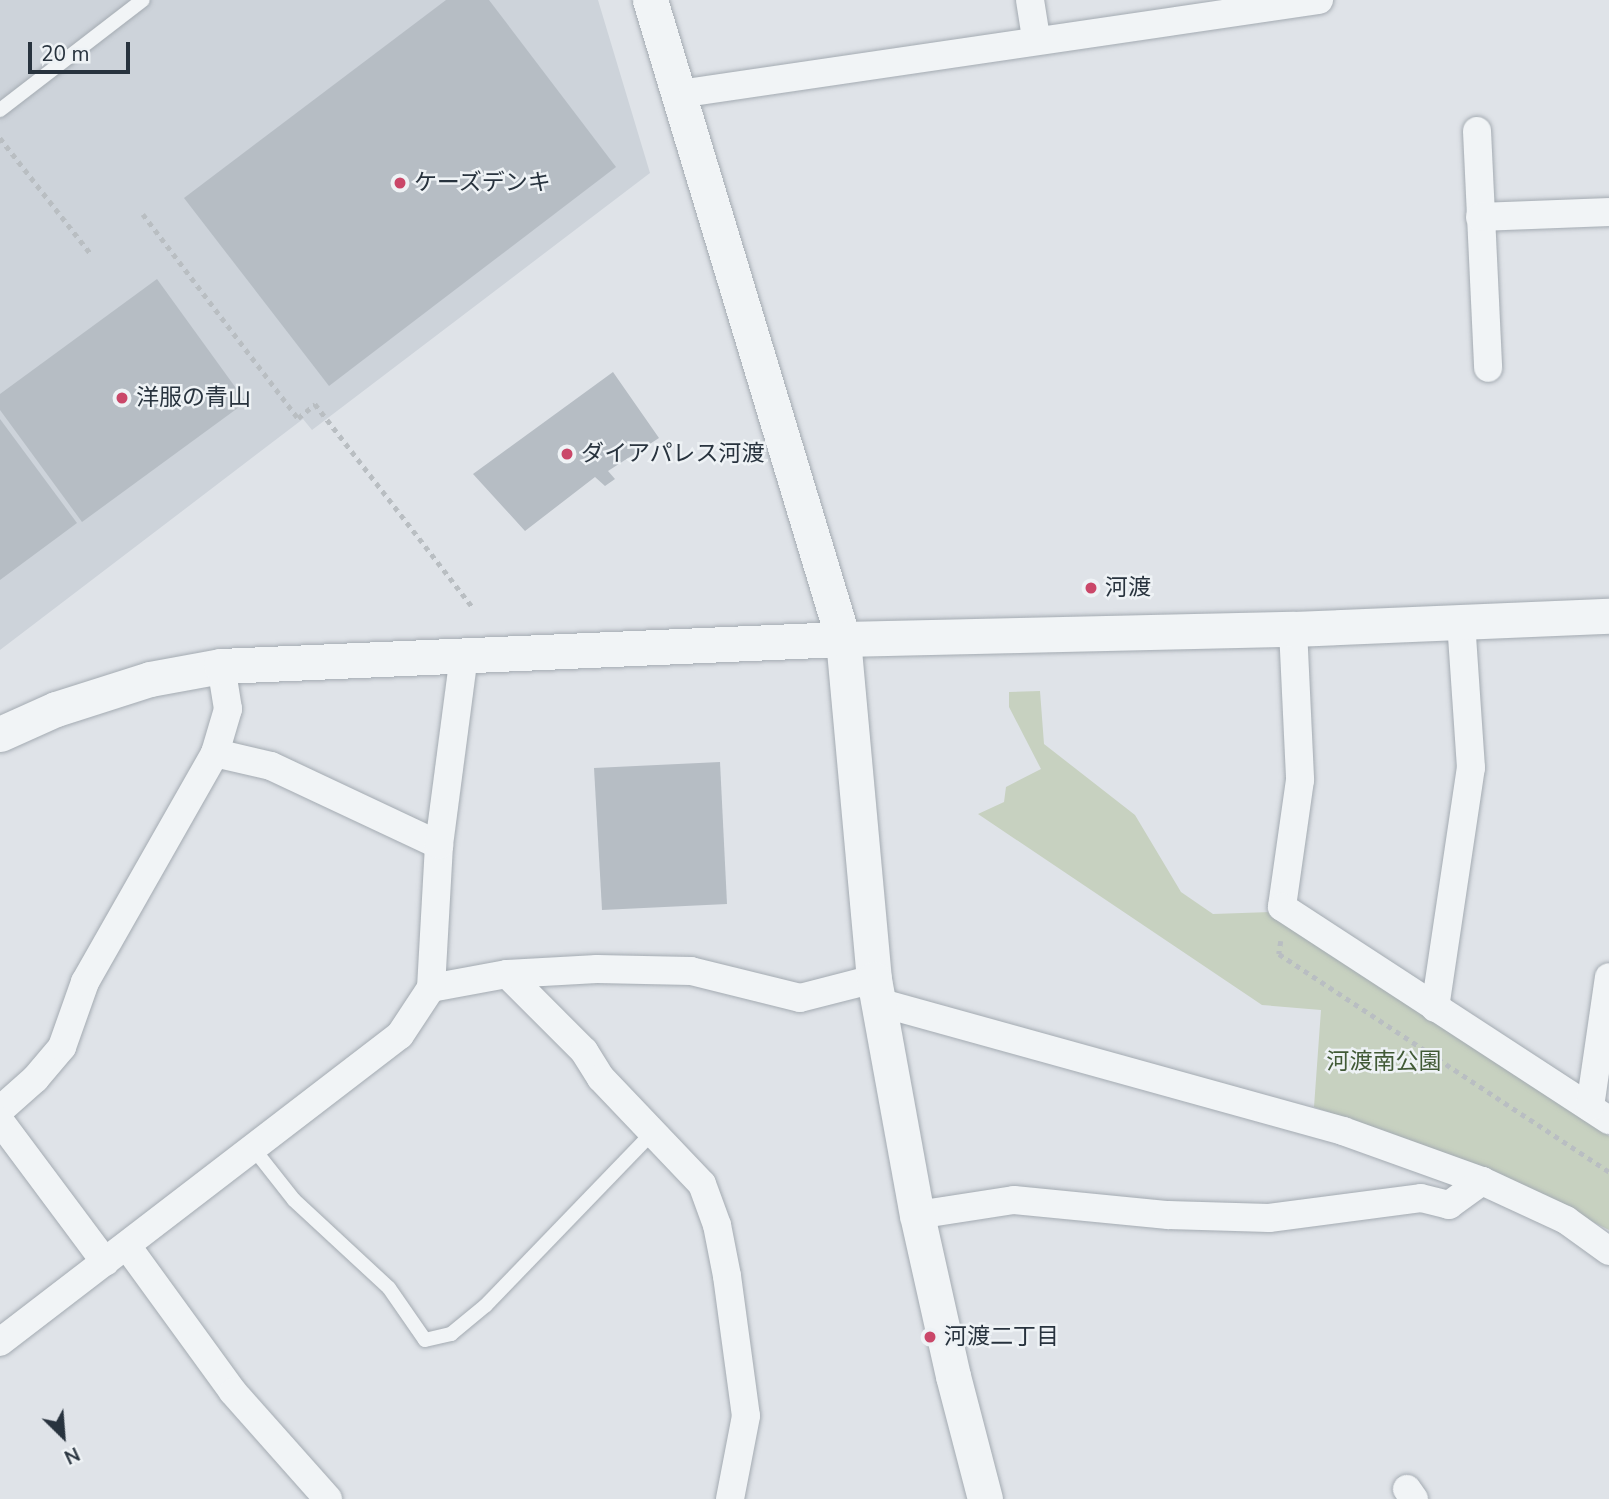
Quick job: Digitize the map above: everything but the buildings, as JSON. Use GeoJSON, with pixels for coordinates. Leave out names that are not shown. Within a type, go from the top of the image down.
{"type":"FeatureCollection","features":[{"type":"Feature","properties":{"kind":"street"},"geometry":{"type":"LineString","coordinates":[[650,0],[843,639],[876,991],[917,1215],[953,1376],[985,1499]]}},
{"type":"Feature","properties":{"kind":"street"},"geometry":{"type":"LineString","coordinates":[[1030,0],[1036,39]]}},
{"type":"Feature","properties":{"kind":"street"},"geometry":{"type":"LineString","coordinates":[[679,94],[1036,39],[1174,9],[1313,0]]}},
{"type":"Feature","properties":{"kind":"street"},"geometry":{"type":"LineString","coordinates":[[1477,131],[1479,217],[1489,368]]}},
{"type":"Feature","properties":{"kind":"street"},"geometry":{"type":"LineString","coordinates":[[1479,217],[1609,212]]}},
{"type":"Feature","properties":{"kind":"street"},"geometry":{"type":"LineString","coordinates":[[0,734],[57,709],[150,680],[221,666],[843,639],[1293,629],[1609,616]]}},
{"type":"Feature","properties":{"kind":"street"},"geometry":{"type":"LineString","coordinates":[[1435,1008],[1471,768],[1461,623]]}},
{"type":"Feature","properties":{"kind":"street"},"geometry":{"type":"LineString","coordinates":[[1293,629],[1300,780],[1282,907],[1600,1114],[1609,977]]}},
{"type":"Feature","properties":{"kind":"street"},"geometry":{"type":"LineString","coordinates":[[0,1342],[400,1035],[431,988],[439,845],[464,654]]}},
{"type":"Feature","properties":{"kind":"street"},"geometry":{"type":"LineString","coordinates":[[0,1110],[34,1079],[62,1047],[85,982],[215,753],[228,709],[221,666]]}},
{"type":"Feature","properties":{"kind":"street"},"geometry":{"type":"LineString","coordinates":[[215,753],[271,766],[439,845]]}},
{"type":"Feature","properties":{"kind":"street"},"geometry":{"type":"LineString","coordinates":[[431,988],[507,974],[597,969],[691,971],[800,998],[876,991],[1343,1131],[1482,1181],[1566,1220],[1609,1251]]}},
{"type":"Feature","properties":{"kind":"street"},"geometry":{"type":"LineString","coordinates":[[507,974],[584,1051],[601,1078],[702,1184],[717,1225],[746,1416],[730,1499]]}},
{"type":"Feature","properties":{"kind":"street"},"geometry":{"type":"LineString","coordinates":[[0,1121],[328,1499]]}},
{"type":"Feature","properties":{"kind":"street"},"geometry":{"type":"LineString","coordinates":[[917,1215],[1014,1200],[1168,1215],[1269,1218],[1421,1198],[1449,1205],[1482,1181]]}},
{"type":"Feature","properties":{"kind":"lane"},"geometry":{"type":"LineString","coordinates":[[0,110],[143,0]]}},
{"type":"Feature","properties":{"kind":"lane"},"geometry":{"type":"LineString","coordinates":[[253,1148],[294,1200],[389,1288],[425,1340],[451,1334],[486,1305],[654,1131]]}},
{"type":"Feature","properties":{"kind":"path"},"geometry":{"type":"LineString","coordinates":[[0,138],[91,254]]}},
{"type":"Feature","properties":{"kind":"path"},"geometry":{"type":"LineString","coordinates":[[143,214],[298,418],[314,404],[474,609]]}},
{"type":"Feature","properties":{"kind":"path"},"geometry":{"type":"LineString","coordinates":[[1285,909],[1279,954],[1609,1172]]}},
{"type":"Feature","properties":{"kind":"shaded area"},"geometry":{"type":"Polygon","coordinates":[[[0,0],[598,0],[650,173],[312,430],[303,419],[0,650],[0,0]]]}},
{"type":"Feature","properties":{"kind":"green space","name":"河渡南公園"},"geometry":{"type":"Polygon","coordinates":[[[1040,691],[1044,744],[1135,815],[1181,892],[1213,914],[1271,912],[1609,1136],[1609,1230],[1482,1167],[1314,1107],[1321,1010],[1262,1005],[978,814],[1004,802],[1006,787],[1041,769],[1009,707],[1009,692],[1040,691]]]}},
{"type":"Feature","properties":{"kind":"place","name":"ケーズデンキ"},"geometry":{"type":"Point","coordinates":[400,183]}},
{"type":"Feature","properties":{"kind":"place","name":"洋服の青山"},"geometry":{"type":"Point","coordinates":[122,398]}},
{"type":"Feature","properties":{"kind":"place","name":"ダイアパレス河渡"},"geometry":{"type":"Point","coordinates":[567,454]}},
{"type":"Feature","properties":{"kind":"place","name":"河渡"},"geometry":{"type":"Point","coordinates":[1091,588]}},
{"type":"Feature","properties":{"kind":"place","name":"河渡二丁目"},"geometry":{"type":"Point","coordinates":[930,1337]}}]}
